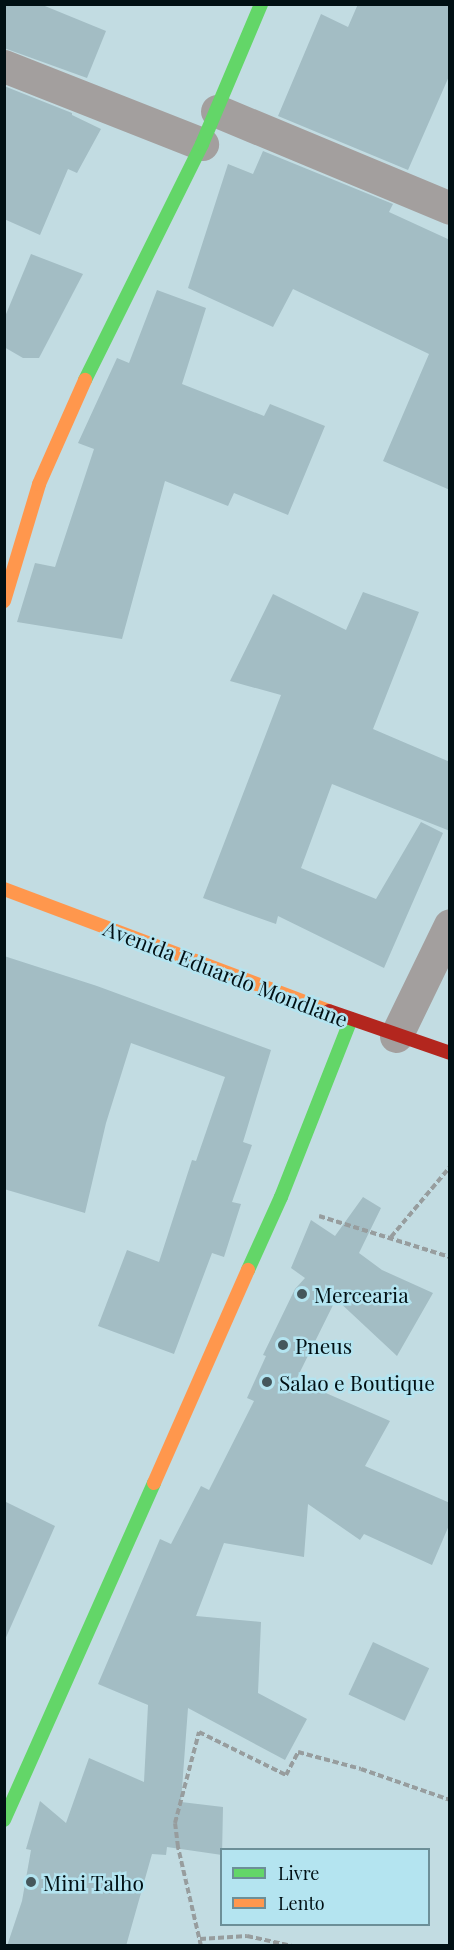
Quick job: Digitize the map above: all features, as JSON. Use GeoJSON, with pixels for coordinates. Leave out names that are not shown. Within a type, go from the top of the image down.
{"type":"FeatureCollection","features":[{"type":"Feature","properties":{"kind":"street"},"geometry":{"type":"LineString","coordinates":[[4,601],[39,484],[63,425],[202,144],[261,4]]}},
{"type":"Feature","properties":{"kind":"street"},"geometry":{"type":"LineString","coordinates":[[4,66],[202,144]]}},
{"type":"Feature","properties":{"kind":"street"},"geometry":{"type":"LineString","coordinates":[[217,111],[450,208]]}},
{"type":"Feature","properties":{"kind":"street","name":"Avenida Eduardo Mondlane"},"geometry":{"type":"LineString","coordinates":[[4,890],[396,1036],[450,1053]]}},
{"type":"Feature","properties":{"kind":"street"},"geometry":{"type":"LineString","coordinates":[[396,1036],[450,925]]}},
{"type":"Feature","properties":{"kind":"street"},"geometry":{"type":"LineString","coordinates":[[5,1816],[281,1197],[351,1019]]}},
{"type":"Feature","properties":{"kind":"path"},"geometry":{"type":"LineString","coordinates":[[391,1237],[450,1167]]}},
{"type":"Feature","properties":{"kind":"path"},"geometry":{"type":"LineString","coordinates":[[281,1197],[322,1218],[391,1237],[450,1257]]}},
{"type":"Feature","properties":{"kind":"path"},"geometry":{"type":"LineString","coordinates":[[201,1946],[178,1847],[175,1823],[199,1732],[286,1775],[298,1752],[361,1769],[450,1800]]}},
{"type":"Feature","properties":{"kind":"path"},"geometry":{"type":"LineString","coordinates":[[200,1939],[247,1936],[292,1946]]}},
{"type":"Feature","properties":{"kind":"building"},"geometry":{"type":"Polygon","coordinates":[[[4,4],[40,4],[106,31],[87,78],[4,48],[4,4]]]}},
{"type":"Feature","properties":{"kind":"building"},"geometry":{"type":"Polygon","coordinates":[[[358,4],[450,4],[450,74],[408,170],[278,116],[321,14],[348,27],[358,4]]]}},
{"type":"Feature","properties":{"kind":"building"},"geometry":{"type":"Polygon","coordinates":[[[4,86],[72,113],[101,129],[77,173],[68,169],[40,235],[4,219],[4,86]]]}},
{"type":"Feature","properties":{"kind":"building"},"geometry":{"type":"Polygon","coordinates":[[[263,151],[393,204],[389,212],[450,240],[450,490],[383,461],[429,354],[293,289],[273,327],[188,288],[228,164],[253,174],[263,151]]]}},
{"type":"Feature","properties":{"kind":"building"},"geometry":{"type":"Polygon","coordinates":[[[31,254],[83,274],[39,358],[23,358],[4,347],[4,319],[31,254]]]}},
{"type":"Feature","properties":{"kind":"building"},"geometry":{"type":"Polygon","coordinates":[[[157,290],[206,308],[182,384],[264,416],[270,404],[325,426],[288,515],[234,493],[228,506],[165,481],[122,639],[17,622],[35,563],[55,567],[94,449],[78,443],[117,358],[129,363],[157,290]]]}},
{"type":"Feature","properties":{"kind":"building"},"geometry":{"type":"Polygon","coordinates":[[[363,592],[419,612],[373,729],[450,762],[450,831],[332,784],[301,868],[376,899],[421,822],[443,833],[384,968],[278,916],[276,924],[203,898],[281,695],[230,681],[273,594],[346,630],[363,592]]]}},
{"type":"Feature","properties":{"kind":"building"},"geometry":{"type":"Polygon","coordinates":[[[4,956],[97,986],[271,1050],[243,1142],[252,1145],[232,1202],[241,1204],[224,1257],[212,1253],[174,1354],[98,1326],[127,1250],[159,1262],[192,1160],[196,1161],[225,1077],[131,1043],[106,1123],[85,1213],[4,1189],[4,956]]]}},
{"type":"Feature","properties":{"kind":"building"},"geometry":{"type":"Polygon","coordinates":[[[363,1197],[381,1208],[359,1253],[382,1270],[433,1293],[397,1356],[336,1299],[296,1380],[390,1421],[365,1466],[450,1503],[450,1523],[432,1565],[364,1534],[360,1540],[308,1504],[304,1557],[224,1543],[196,1616],[261,1622],[258,1693],[307,1719],[285,1760],[188,1708],[181,1802],[223,1807],[220,1855],[167,1847],[166,1855],[152,1854],[126,1946],[7,1946],[22,1901],[31,1850],[26,1849],[40,1801],[66,1823],[89,1758],[144,1782],[148,1705],[98,1684],[160,1539],[171,1544],[201,1486],[209,1490],[254,1401],[247,1398],[266,1356],[263,1355],[295,1289],[305,1278],[291,1268],[311,1220],[335,1236],[363,1197]]]}},
{"type":"Feature","properties":{"kind":"building"},"geometry":{"type":"Polygon","coordinates":[[[4,1501],[55,1526],[4,1642],[4,1501]]]}},
{"type":"Feature","properties":{"kind":"building"},"geometry":{"type":"Polygon","coordinates":[[[373,1642],[429,1668],[405,1721],[348,1695],[373,1642]]]}},
{"type":"Feature","properties":{"kind":"traffic: fast"},"geometry":{"type":"LineString","coordinates":[[85,380],[202,144],[261,4]]}},
{"type":"Feature","properties":{"kind":"traffic: fast"},"geometry":{"type":"LineString","coordinates":[[248,1270],[281,1197],[351,1019]]}},
{"type":"Feature","properties":{"kind":"traffic: fast"},"geometry":{"type":"LineString","coordinates":[[4,1820],[154,1483]]}},
{"type":"Feature","properties":{"kind":"traffic: slow"},"geometry":{"type":"LineString","coordinates":[[4,601],[39,484],[85,380]]}},
{"type":"Feature","properties":{"kind":"traffic: slow"},"geometry":{"type":"LineString","coordinates":[[4,889],[329,1011]]}},
{"type":"Feature","properties":{"kind":"traffic: slow"},"geometry":{"type":"LineString","coordinates":[[154,1483],[248,1270]]}},
{"type":"Feature","properties":{"kind":"traffic: jam"},"geometry":{"type":"LineString","coordinates":[[329,1011],[450,1053]]}},
{"type":"Feature","properties":{"kind":"place","name":"Mercearia"},"geometry":{"type":"Point","coordinates":[302,1294]}},
{"type":"Feature","properties":{"kind":"place","name":"Pneus"},"geometry":{"type":"Point","coordinates":[283,1345]}},
{"type":"Feature","properties":{"kind":"place","name":"Salao e Boutique"},"geometry":{"type":"Point","coordinates":[267,1382]}},
{"type":"Feature","properties":{"kind":"place","name":"Mini Talho"},"geometry":{"type":"Point","coordinates":[31,1882]}}]}
